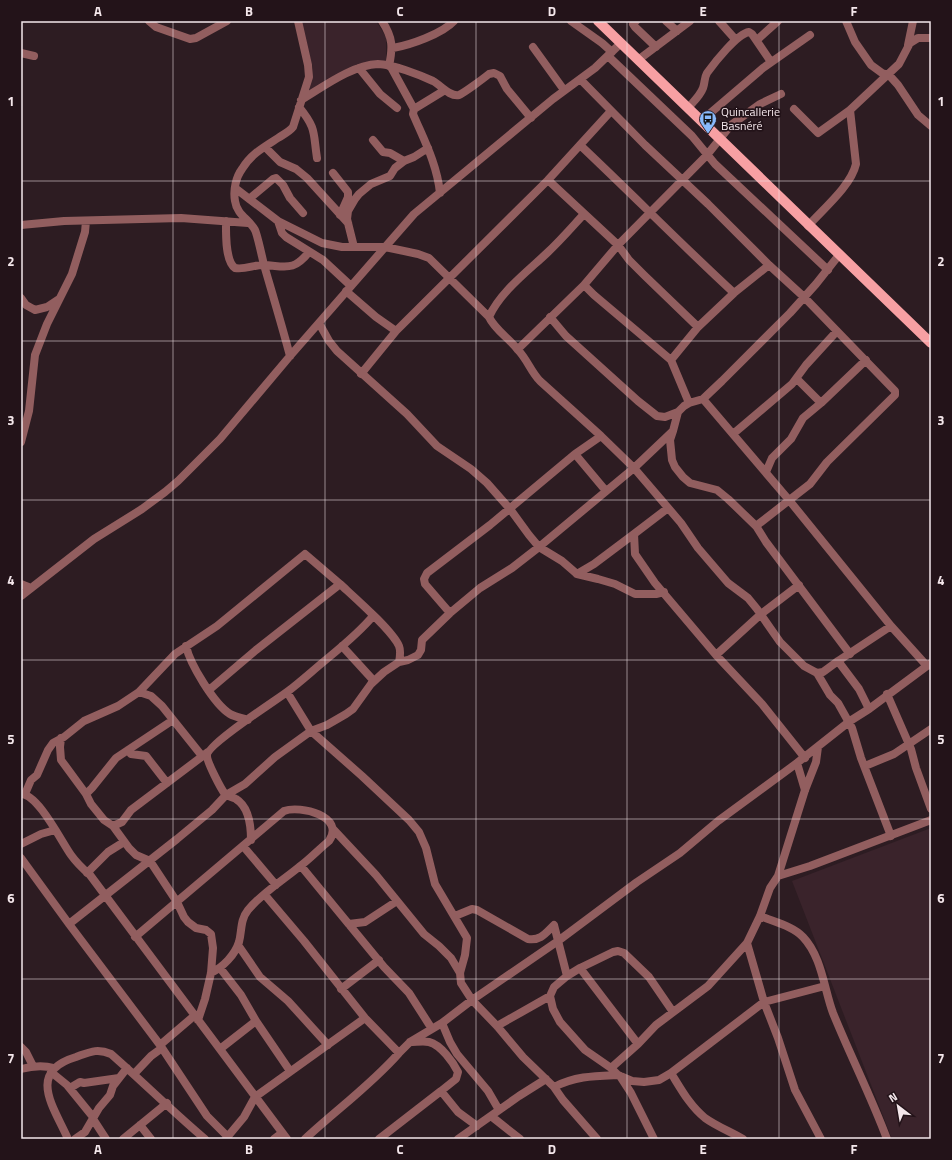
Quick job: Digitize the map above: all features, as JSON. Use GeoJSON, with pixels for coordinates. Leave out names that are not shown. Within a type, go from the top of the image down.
{"type":"FeatureCollection","features":[{"type":"Feature","properties":{"kind":"main road"},"geometry":{"type":"LineString","coordinates":[[598,21],[720,138],[808,226],[931,343]]}},
{"type":"Feature","properties":{"kind":"street"},"geometry":{"type":"LineString","coordinates":[[149,21],[190,39],[196,38],[227,21]]}},
{"type":"Feature","properties":{"kind":"street"},"geometry":{"type":"LineString","coordinates":[[290,356],[255,231],[243,217],[234,200],[235,188],[241,169],[252,156],[293,127],[309,77],[308,65],[298,21]]}},
{"type":"Feature","properties":{"kind":"street"},"geometry":{"type":"LineString","coordinates":[[382,21],[393,48],[390,66],[414,109],[413,114],[437,173],[440,193]]}},
{"type":"Feature","properties":{"kind":"street"},"geometry":{"type":"LineString","coordinates":[[393,48],[401,47],[436,34],[454,21]]}},
{"type":"Feature","properties":{"kind":"street"},"geometry":{"type":"LineString","coordinates":[[571,21],[602,43],[610,54],[692,136],[715,164],[828,270]]}},
{"type":"Feature","properties":{"kind":"street"},"geometry":{"type":"LineString","coordinates":[[666,21],[677,31]]}},
{"type":"Feature","properties":{"kind":"street"},"geometry":{"type":"LineString","coordinates":[[638,60],[690,21]]}},
{"type":"Feature","properties":{"kind":"street"},"geometry":{"type":"LineString","coordinates":[[719,21],[735,39]]}},
{"type":"Feature","properties":{"kind":"street"},"geometry":{"type":"LineString","coordinates":[[757,40],[778,21]]}},
{"type":"Feature","properties":{"kind":"street"},"geometry":{"type":"LineString","coordinates":[[846,21],[854,42],[867,60],[876,69],[889,75],[918,115],[931,126]]}},
{"type":"Feature","properties":{"kind":"street"},"geometry":{"type":"LineString","coordinates":[[794,109],[818,133],[850,110],[889,75],[902,60],[908,44],[913,21]]}},
{"type":"Feature","properties":{"kind":"street"},"geometry":{"type":"LineString","coordinates":[[633,22],[656,47]]}},
{"type":"Feature","properties":{"kind":"street"},"geometry":{"type":"LineString","coordinates":[[688,108],[703,90],[707,74],[735,39],[744,33],[749,32],[757,40],[771,62]]}},
{"type":"Feature","properties":{"kind":"street"},"geometry":{"type":"LineString","coordinates":[[702,121],[763,68],[810,35]]}},
{"type":"Feature","properties":{"kind":"street"},"geometry":{"type":"LineString","coordinates":[[908,44],[918,38],[931,38]]}},
{"type":"Feature","properties":{"kind":"street"},"geometry":{"type":"LineString","coordinates":[[21,596],[94,539],[142,509],[178,481],[220,439],[414,214],[564,90],[580,79],[621,43]]}},
{"type":"Feature","properties":{"kind":"street"},"geometry":{"type":"LineString","coordinates":[[533,47],[564,90]]}},
{"type":"Feature","properties":{"kind":"street"},"geometry":{"type":"LineString","coordinates":[[21,53],[34,56]]}},
{"type":"Feature","properties":{"kind":"street"},"geometry":{"type":"LineString","coordinates":[[300,104],[352,71],[359,68],[380,64],[390,66],[434,82],[453,95],[460,94],[489,74],[494,73],[500,76],[507,89],[531,118]]}},
{"type":"Feature","properties":{"kind":"street"},"geometry":{"type":"LineString","coordinates":[[359,68],[380,94],[397,108]]}},
{"type":"Feature","properties":{"kind":"street"},"geometry":{"type":"LineString","coordinates":[[580,79],[769,265],[804,297],[894,389],[896,394],[827,462],[810,484],[756,526]]}},
{"type":"Feature","properties":{"kind":"street"},"geometry":{"type":"LineString","coordinates":[[414,109],[445,90]]}},
{"type":"Feature","properties":{"kind":"street"},"geometry":{"type":"LineString","coordinates":[[518,349],[584,284],[618,245],[683,181],[736,120],[760,104],[781,94]]}},
{"type":"Feature","properties":{"kind":"street"},"geometry":{"type":"LineString","coordinates":[[300,104],[313,126],[317,158]]}},
{"type":"Feature","properties":{"kind":"street"},"geometry":{"type":"LineString","coordinates":[[808,226],[846,185],[855,170],[856,159],[850,110]]}},
{"type":"Feature","properties":{"kind":"street"},"geometry":{"type":"LineString","coordinates":[[361,374],[396,332],[548,180],[611,111]]}},
{"type":"Feature","properties":{"kind":"street"},"geometry":{"type":"LineString","coordinates":[[373,140],[383,152],[390,153],[404,161]]}},
{"type":"Feature","properties":{"kind":"street"},"geometry":{"type":"LineString","coordinates":[[580,145],[651,212],[675,238],[734,293]]}},
{"type":"Feature","properties":{"kind":"street"},"geometry":{"type":"LineString","coordinates":[[265,147],[280,162],[296,169],[308,178],[348,223]]}},
{"type":"Feature","properties":{"kind":"street"},"geometry":{"type":"LineString","coordinates":[[354,247],[348,223],[348,211],[359,194],[371,184],[390,176],[395,168],[404,161],[414,157],[428,148]]}},
{"type":"Feature","properties":{"kind":"street"},"geometry":{"type":"LineString","coordinates":[[333,173],[348,192],[348,197],[340,214]]}},
{"type":"Feature","properties":{"kind":"street"},"geometry":{"type":"LineString","coordinates":[[249,199],[276,178],[283,185],[290,198],[303,213]]}},
{"type":"Feature","properties":{"kind":"street"},"geometry":{"type":"LineString","coordinates":[[548,180],[618,245],[629,260],[644,276],[698,327]]}},
{"type":"Feature","properties":{"kind":"street"},"geometry":{"type":"LineString","coordinates":[[235,188],[278,221],[316,241],[342,247],[385,247],[427,257],[450,278],[489,317],[493,325],[518,349],[534,375],[634,468],[691,536],[698,548],[725,579],[748,598],[780,642],[804,666],[817,673],[830,695],[838,703],[850,721],[891,836]]}},
{"type":"Feature","properties":{"kind":"street"},"geometry":{"type":"LineString","coordinates":[[489,317],[492,309],[511,287],[549,251],[584,214]]}},
{"type":"Feature","properties":{"kind":"street"},"geometry":{"type":"LineString","coordinates":[[21,225],[181,218],[248,223]]}},
{"type":"Feature","properties":{"kind":"street"},"geometry":{"type":"LineString","coordinates":[[21,442],[29,410],[35,355],[40,340],[72,274],[85,232],[86,221]]}},
{"type":"Feature","properties":{"kind":"street"},"geometry":{"type":"LineString","coordinates":[[226,221],[228,250],[231,265],[236,269],[264,265],[291,267],[302,261],[309,252]]}},
{"type":"Feature","properties":{"kind":"street"},"geometry":{"type":"LineString","coordinates":[[278,221],[282,233],[286,237],[323,260],[376,317],[396,332]]}},
{"type":"Feature","properties":{"kind":"street"},"geometry":{"type":"LineString","coordinates":[[550,318],[566,336],[638,401],[657,416],[665,418],[678,412],[689,403],[703,399],[804,297],[839,255]]}},
{"type":"Feature","properties":{"kind":"street"},"geometry":{"type":"LineString","coordinates":[[672,360],[698,327],[734,293],[769,265]]}},
{"type":"Feature","properties":{"kind":"street"},"geometry":{"type":"LineString","coordinates":[[584,284],[594,295],[672,360],[689,403]]}},
{"type":"Feature","properties":{"kind":"street"},"geometry":{"type":"LineString","coordinates":[[21,298],[26,305],[35,310],[47,307],[60,298]]}},
{"type":"Feature","properties":{"kind":"street"},"geometry":{"type":"LineString","coordinates":[[319,323],[329,341],[337,351],[361,374],[407,414],[437,446],[487,483],[510,509],[539,547],[562,561],[577,574],[615,584],[635,594],[664,592]]}},
{"type":"Feature","properties":{"kind":"street"},"geometry":{"type":"LineString","coordinates":[[733,434],[785,391],[797,379],[806,365],[837,331]]}},
{"type":"Feature","properties":{"kind":"street"},"geometry":{"type":"LineString","coordinates":[[766,472],[772,458],[791,438],[803,418],[822,403],[866,360]]}},
{"type":"Feature","properties":{"kind":"street"},"geometry":{"type":"LineString","coordinates":[[797,379],[822,403]]}},
{"type":"Feature","properties":{"kind":"street"},"geometry":{"type":"LineString","coordinates":[[306,1139],[329,1116],[349,1102],[389,1065],[410,1042],[442,1023],[472,1000],[558,941],[637,882],[680,853],[718,821],[805,758],[850,721],[869,709],[929,664],[891,626],[766,472],[703,399]]}},
{"type":"Feature","properties":{"kind":"street"},"geometry":{"type":"LineString","coordinates":[[678,412],[670,440],[672,460],[675,467],[690,483],[717,490],[756,526],[766,542],[850,654]]}},
{"type":"Feature","properties":{"kind":"street"},"geometry":{"type":"LineString","coordinates":[[69,924],[208,814],[226,795],[245,784],[275,757],[311,731],[327,725],[353,709],[374,681],[384,672],[399,662],[408,660],[418,655],[421,650],[422,640],[450,613],[480,588],[512,568],[539,547],[634,468],[673,430]]}},
{"type":"Feature","properties":{"kind":"street"},"geometry":{"type":"LineString","coordinates":[[450,613],[425,584],[424,579],[427,574],[510,509],[575,454],[601,436]]}},
{"type":"Feature","properties":{"kind":"street"},"geometry":{"type":"LineString","coordinates":[[575,454],[606,492]]}},
{"type":"Feature","properties":{"kind":"street"},"geometry":{"type":"LineString","coordinates":[[577,574],[594,564],[668,508]]}},
{"type":"Feature","properties":{"kind":"street"},"geometry":{"type":"LineString","coordinates":[[634,534],[635,554],[655,583],[716,655],[762,704],[788,739],[805,758]]}},
{"type":"Feature","properties":{"kind":"street"},"geometry":{"type":"LineString","coordinates":[[274,1139],[284,1136],[87,872],[76,862],[43,811],[32,799],[23,794],[31,780],[37,775],[48,750],[53,743],[64,737],[84,721],[118,706],[139,692],[170,658],[217,626],[305,554],[340,584],[385,628],[399,646],[399,662]]}},
{"type":"Feature","properties":{"kind":"street"},"geometry":{"type":"LineString","coordinates":[[21,584],[31,588]]}},
{"type":"Feature","properties":{"kind":"street"},"geometry":{"type":"LineString","coordinates":[[209,690],[256,650],[340,584]]}},
{"type":"Feature","properties":{"kind":"street"},"geometry":{"type":"LineString","coordinates":[[716,655],[761,614],[799,585]]}},
{"type":"Feature","properties":{"kind":"street"},"geometry":{"type":"LineString","coordinates":[[113,826],[122,822],[131,810],[205,754],[221,739],[287,692],[362,629],[373,616]]}},
{"type":"Feature","properties":{"kind":"street"},"geometry":{"type":"LineString","coordinates":[[817,673],[823,672],[891,626]]}},
{"type":"Feature","properties":{"kind":"street"},"geometry":{"type":"LineString","coordinates":[[186,646],[195,670],[223,708],[229,713],[248,720]]}},
{"type":"Feature","properties":{"kind":"street"},"geometry":{"type":"LineString","coordinates":[[342,646],[374,681]]}},
{"type":"Feature","properties":{"kind":"street"},"geometry":{"type":"LineString","coordinates":[[838,661],[859,689],[869,709]]}},
{"type":"Feature","properties":{"kind":"street"},"geometry":{"type":"LineString","coordinates":[[139,692],[147,694],[157,701],[207,756],[209,765],[226,795],[238,800],[245,808],[249,819],[251,840]]}},
{"type":"Feature","properties":{"kind":"street"},"geometry":{"type":"LineString","coordinates":[[287,692],[311,731],[362,776],[416,828],[422,837],[426,848],[435,884],[467,938],[460,973],[461,983],[472,1000],[497,1026],[523,1057],[554,1087],[563,1100],[597,1139]]}},
{"type":"Feature","properties":{"kind":"street"},"geometry":{"type":"LineString","coordinates":[[887,694],[909,744],[931,809]]}},
{"type":"Feature","properties":{"kind":"street"},"geometry":{"type":"LineString","coordinates":[[86,794],[116,758],[173,720]]}},
{"type":"Feature","properties":{"kind":"street"},"geometry":{"type":"LineString","coordinates":[[865,766],[889,757],[931,729]]}},
{"type":"Feature","properties":{"kind":"street"},"geometry":{"type":"LineString","coordinates":[[61,738],[61,760],[86,794],[97,812],[104,820],[113,826],[124,842],[136,855],[150,861],[191,926],[206,930],[211,934],[213,948],[211,973],[205,999],[196,1018],[161,1046],[134,1074]]}},
{"type":"Feature","properties":{"kind":"street"},"geometry":{"type":"LineString","coordinates":[[611,1068],[638,1044],[656,1025],[708,986],[747,943],[760,916],[770,888],[778,876],[805,790],[816,762],[818,748]]}},
{"type":"Feature","properties":{"kind":"street"},"geometry":{"type":"LineString","coordinates":[[128,750],[131,754],[146,756],[167,783]]}},
{"type":"Feature","properties":{"kind":"street"},"geometry":{"type":"LineString","coordinates":[[797,763],[805,790]]}},
{"type":"Feature","properties":{"kind":"street"},"geometry":{"type":"LineString","coordinates":[[135,937],[284,811],[288,809],[316,813],[330,821],[333,825],[333,829],[332,836],[329,841],[254,904],[243,919],[238,945],[234,952],[220,968],[211,973]]}},
{"type":"Feature","properties":{"kind":"street"},"geometry":{"type":"LineString","coordinates":[[778,876],[810,866],[931,820]]}},
{"type":"Feature","properties":{"kind":"street"},"geometry":{"type":"LineString","coordinates":[[333,829],[376,876],[424,934],[451,958],[460,973]]}},
{"type":"Feature","properties":{"kind":"street"},"geometry":{"type":"LineString","coordinates":[[21,844],[41,834],[55,830]]}},
{"type":"Feature","properties":{"kind":"street"},"geometry":{"type":"LineString","coordinates":[[87,872],[108,852],[124,842]]}},
{"type":"Feature","properties":{"kind":"street"},"geometry":{"type":"LineString","coordinates":[[243,846],[276,885]]}},
{"type":"Feature","properties":{"kind":"street"},"geometry":{"type":"LineString","coordinates":[[21,858],[161,1046],[207,1116],[227,1138],[244,1118],[255,1097],[365,1018]]}},
{"type":"Feature","properties":{"kind":"street"},"geometry":{"type":"LineString","coordinates":[[301,866],[379,960],[409,993],[432,1029]]}},
{"type":"Feature","properties":{"kind":"street"},"geometry":{"type":"LineString","coordinates":[[265,894],[365,1018],[399,1053]]}},
{"type":"Feature","properties":{"kind":"street"},"geometry":{"type":"LineString","coordinates":[[349,924],[365,922],[397,901]]}},
{"type":"Feature","properties":{"kind":"street"},"geometry":{"type":"LineString","coordinates":[[455,916],[472,910],[477,910],[528,939],[534,940],[542,936],[554,926],[567,976]]}},
{"type":"Feature","properties":{"kind":"street"},"geometry":{"type":"LineString","coordinates":[[760,916],[791,928],[797,932],[804,938],[816,958],[827,996],[848,1048],[877,1112],[887,1139]]}},
{"type":"Feature","properties":{"kind":"street"},"geometry":{"type":"LineString","coordinates":[[747,943],[764,1002],[778,1038],[795,1090],[821,1139]]}},
{"type":"Feature","properties":{"kind":"street"},"geometry":{"type":"LineString","coordinates":[[238,945],[260,977],[288,1001],[328,1045]]}},
{"type":"Feature","properties":{"kind":"street"},"geometry":{"type":"LineString","coordinates":[[497,1026],[550,996],[554,987],[567,976],[580,968],[618,951],[624,953],[649,977],[673,1012]]}},
{"type":"Feature","properties":{"kind":"street"},"geometry":{"type":"LineString","coordinates":[[341,989],[379,960]]}},
{"type":"Feature","properties":{"kind":"street"},"geometry":{"type":"LineString","coordinates":[[220,968],[241,995],[256,1022],[290,1071]]}},
{"type":"Feature","properties":{"kind":"street"},"geometry":{"type":"LineString","coordinates":[[580,968],[638,1044]]}},
{"type":"Feature","properties":{"kind":"street"},"geometry":{"type":"LineString","coordinates":[[554,1087],[569,1080],[619,1076],[632,1081],[644,1082],[659,1080],[671,1073],[764,1002],[824,986]]}},
{"type":"Feature","properties":{"kind":"street"},"geometry":{"type":"LineString","coordinates":[[550,996],[556,1015],[572,1037],[585,1050],[611,1068],[619,1076],[631,1094],[654,1139]]}},
{"type":"Feature","properties":{"kind":"street"},"geometry":{"type":"LineString","coordinates":[[220,1049],[256,1022]]}},
{"type":"Feature","properties":{"kind":"street"},"geometry":{"type":"LineString","coordinates":[[442,1023],[457,1054],[483,1086],[499,1110]]}},
{"type":"Feature","properties":{"kind":"street"},"geometry":{"type":"LineString","coordinates":[[379,1139],[441,1091],[456,1078],[458,1072],[445,1052],[430,1042],[410,1042]]}},
{"type":"Feature","properties":{"kind":"street"},"geometry":{"type":"LineString","coordinates":[[21,1047],[26,1052],[33,1066]]}},
{"type":"Feature","properties":{"kind":"street"},"geometry":{"type":"LineString","coordinates":[[68,1139],[48,1094],[46,1084],[53,1070],[65,1060],[96,1050],[111,1054],[167,1103],[190,1127],[205,1139]]}},
{"type":"Feature","properties":{"kind":"street"},"geometry":{"type":"LineString","coordinates":[[21,1068],[33,1066],[53,1070],[70,1088],[93,1118],[106,1139]]}},
{"type":"Feature","properties":{"kind":"street"},"geometry":{"type":"LineString","coordinates":[[75,1139],[85,1132],[93,1118],[110,1095],[113,1086],[127,1068]]}},
{"type":"Feature","properties":{"kind":"street"},"geometry":{"type":"LineString","coordinates":[[671,1073],[692,1106],[698,1112],[742,1139]]}},
{"type":"Feature","properties":{"kind":"street"},"geometry":{"type":"LineString","coordinates":[[70,1088],[80,1082],[84,1083],[119,1078]]}},
{"type":"Feature","properties":{"kind":"street"},"geometry":{"type":"LineString","coordinates":[[458,1139],[546,1079]]}},
{"type":"Feature","properties":{"kind":"street"},"geometry":{"type":"LineString","coordinates":[[441,1091],[458,1112],[477,1126]]}},
{"type":"Feature","properties":{"kind":"street"},"geometry":{"type":"LineString","coordinates":[[123,1139],[167,1103]]}},
{"type":"Feature","properties":{"kind":"street"},"geometry":{"type":"LineString","coordinates":[[491,1116],[520,1139]]}},
{"type":"Feature","properties":{"kind":"street"},"geometry":{"type":"LineString","coordinates":[[140,1125],[151,1139]]}},
{"type":"Feature","properties":{"kind":"shaded area"},"geometry":{"type":"Polygon","coordinates":[[[300,21],[376,21],[386,37],[386,62],[355,66],[309,93],[313,68],[300,21]]]}},
{"type":"Feature","properties":{"kind":"shaded area"},"geometry":{"type":"Polygon","coordinates":[[[931,828],[931,1139],[892,1139],[792,881],[931,828]]]}},
{"type":"Feature","properties":{"kind":"place","name":"Quincallerie Basnéré"},"geometry":{"type":"Point","coordinates":[708,134]}}]}
